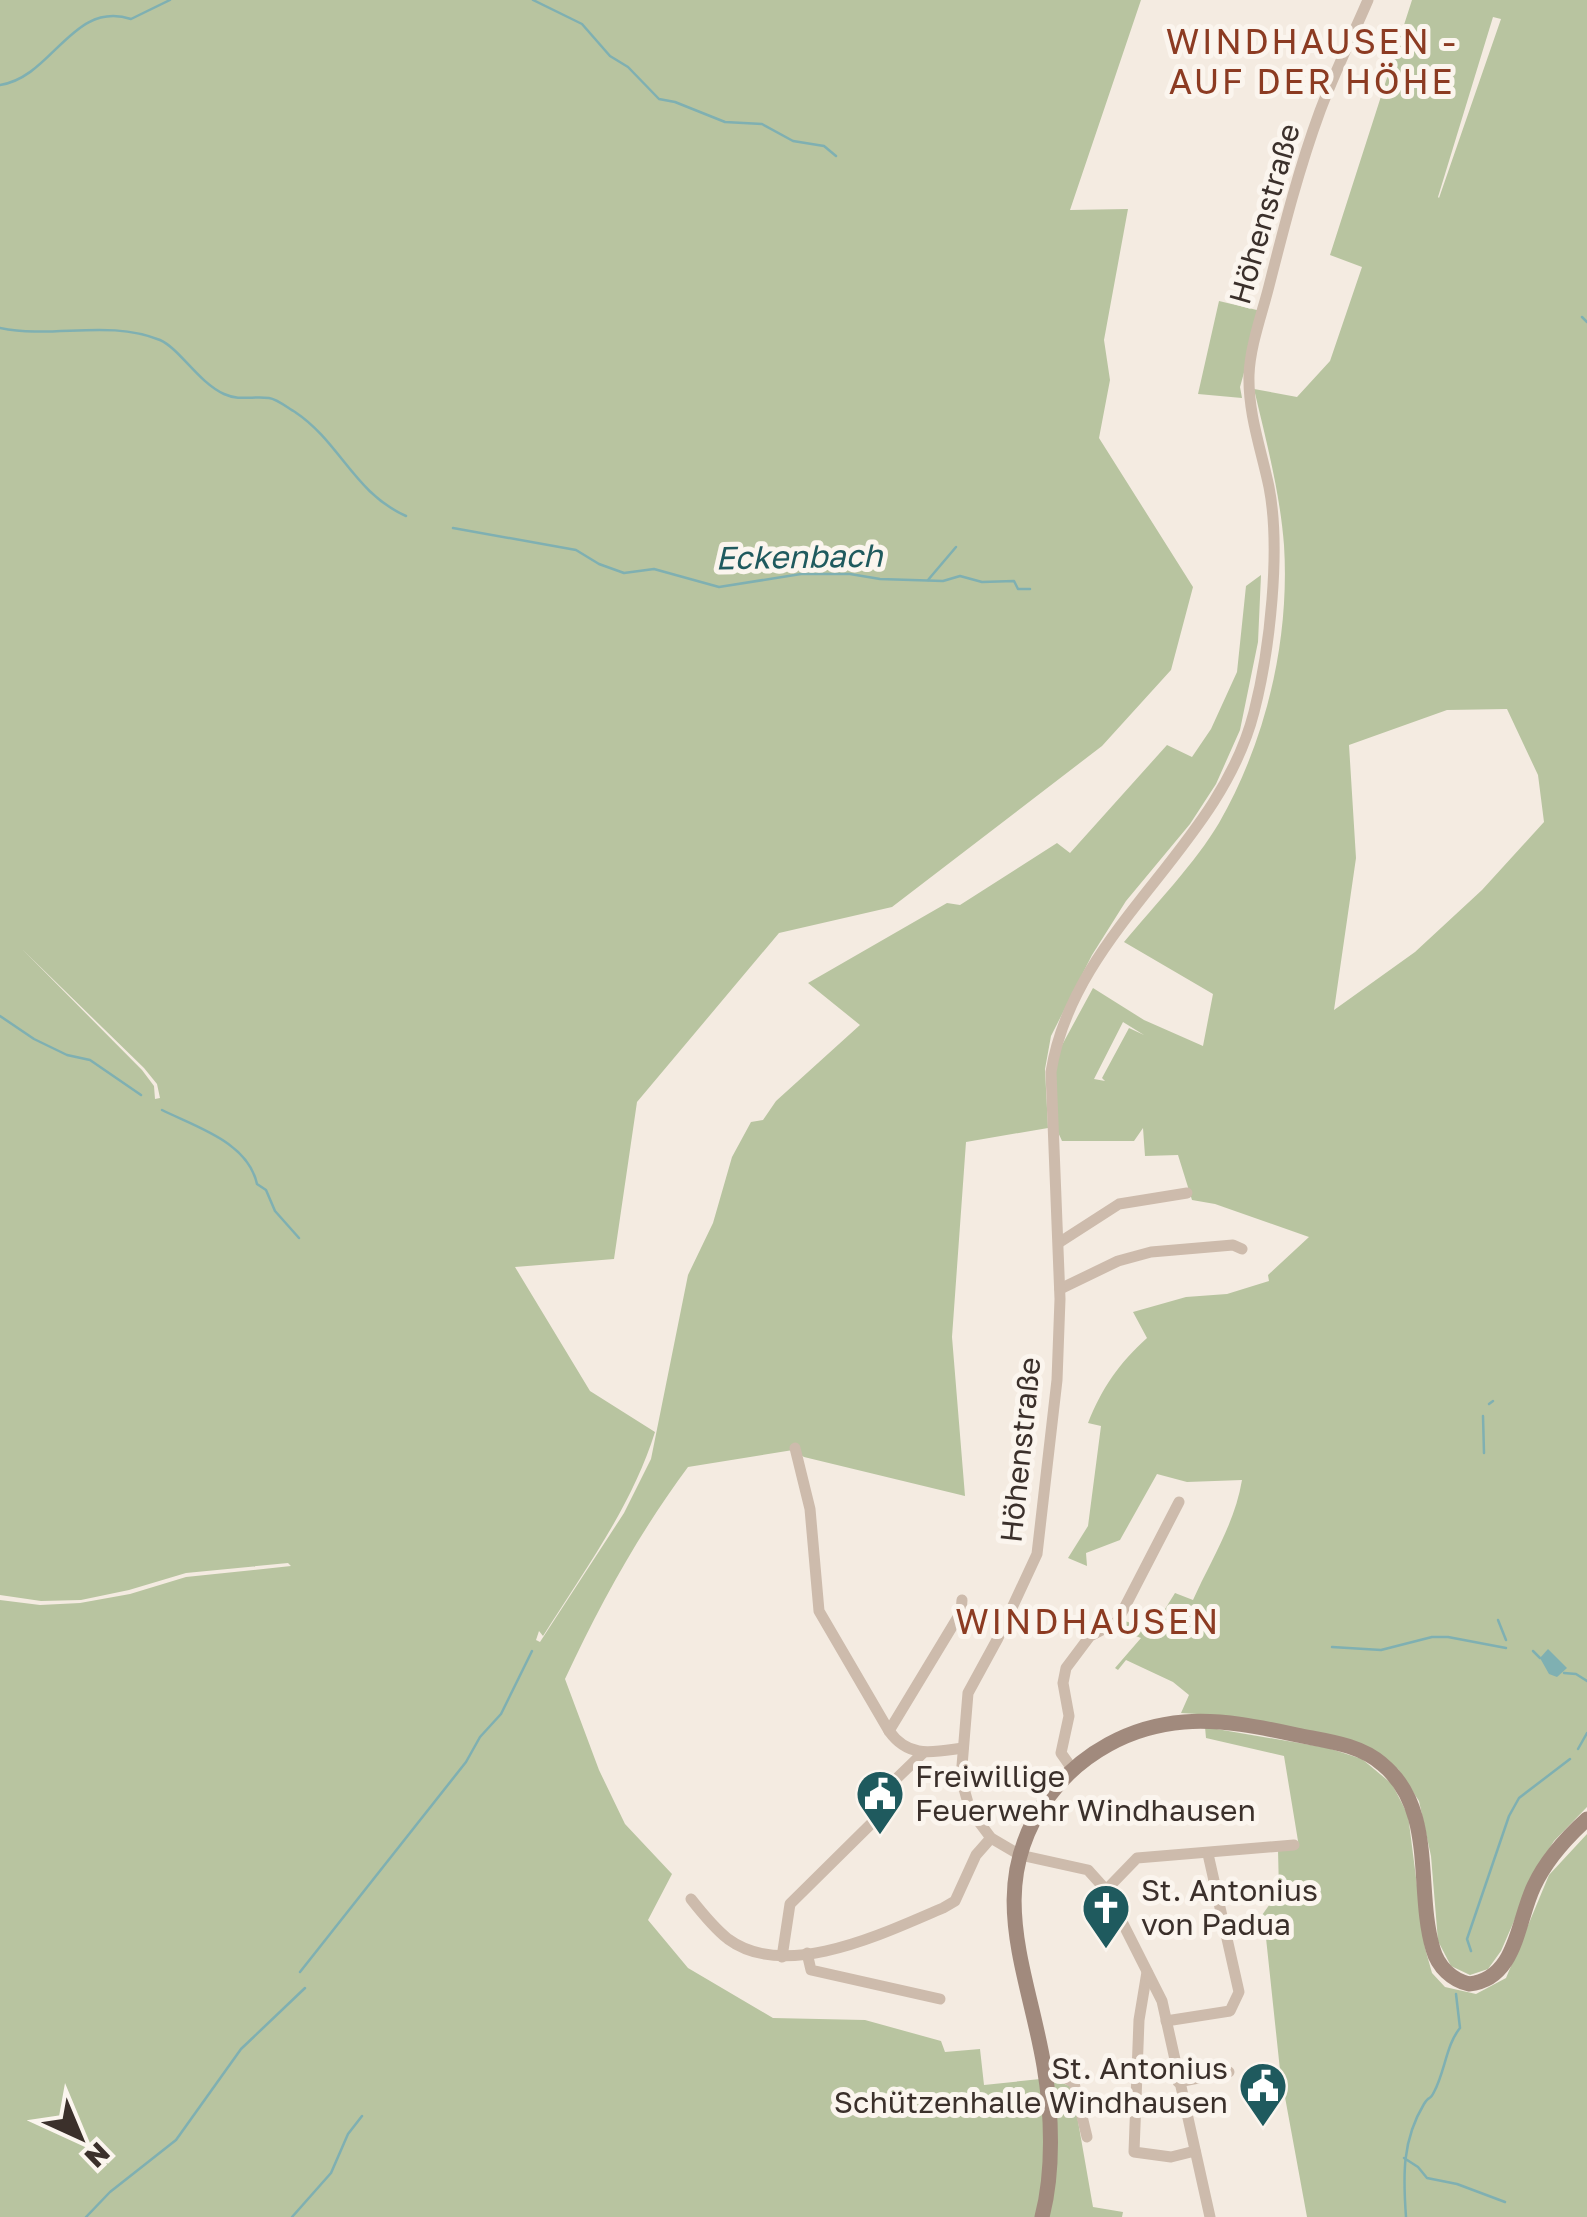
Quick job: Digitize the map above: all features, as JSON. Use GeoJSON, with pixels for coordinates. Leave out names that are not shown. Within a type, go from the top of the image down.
{"type":"FeatureCollection","features":[{"type":"Feature","properties":{"kind":"main road"},"geometry":{"type":"LineString","coordinates":[[1042,2217],[1049,2136],[1044,2064],[1012,1915],[1020,1855],[1041,1808],[1073,1770],[1104,1746],[1128,1734],[1196,1721],[1280,1732],[1367,1754],[1392,1772],[1409,1797],[1420,1845],[1432,1947],[1446,1972],[1469,1984],[1489,1979],[1503,1966],[1543,1869],[1587,1818]]}},
{"type":"Feature","properties":{"kind":"street","name":"Höhenstraße"},"geometry":{"type":"LineString","coordinates":[[1106,1890],[1088,1870],[1020,1855],[991,1838],[970,1810],[961,1778],[968,1693],[1037,1554],[1057,1380],[1060,1289],[1051,1072],[1056,1041],[1087,979],[1120,924],[1207,814],[1254,715],[1264,661],[1275,536],[1248,370],[1289,208],[1320,110],[1368,0]]}},
{"type":"Feature","properties":{"kind":"street"},"geometry":{"type":"LineString","coordinates":[[1060,1242],[1119,1204],[1188,1193]]}},
{"type":"Feature","properties":{"kind":"street"},"geometry":{"type":"LineString","coordinates":[[1060,1289],[1118,1261],[1150,1252],[1233,1245],[1242,1249]]}},
{"type":"Feature","properties":{"kind":"street"},"geometry":{"type":"LineString","coordinates":[[795,1448],[810,1509],[820,1611],[889,1732],[902,1747],[923,1753],[963,1748]]}},
{"type":"Feature","properties":{"kind":"street"},"geometry":{"type":"LineString","coordinates":[[1073,1770],[1061,1753],[1069,1716],[1066,1668],[1090,1636],[1117,1622],[1179,1502]]}},
{"type":"Feature","properties":{"kind":"street"},"geometry":{"type":"LineString","coordinates":[[889,1732],[961,1612],[962,1600]]}},
{"type":"Feature","properties":{"kind":"street"},"geometry":{"type":"LineString","coordinates":[[782,1957],[790,1904],[876,1819],[894,1781],[923,1753]]}},
{"type":"Feature","properties":{"kind":"street"},"geometry":{"type":"LineString","coordinates":[[691,1899],[729,1940],[751,1951],[782,1957],[807,1954],[862,1942],[955,1901],[976,1856],[991,1838]]}},
{"type":"Feature","properties":{"kind":"street"},"geometry":{"type":"LineString","coordinates":[[1210,2217],[1162,2001],[1106,1890],[1137,1858],[1294,1844]]}},
{"type":"Feature","properties":{"kind":"street"},"geometry":{"type":"LineString","coordinates":[[1166,2021],[1230,2011],[1239,1992],[1208,1854]]}},
{"type":"Feature","properties":{"kind":"street"},"geometry":{"type":"LineString","coordinates":[[807,1954],[811,1970],[940,1999]]}},
{"type":"Feature","properties":{"kind":"street"},"geometry":{"type":"LineString","coordinates":[[1147,1972],[1138,2020],[1134,2152],[1171,2157],[1195,2151]]}},
{"type":"Feature","properties":{"kind":"street"},"geometry":{"type":"LineString","coordinates":[[1044,2064],[1074,2083],[1087,2137]]}},
{"type":"Feature","properties":{"kind":"street"},"geometry":{"type":"LineString","coordinates":[[1178,2082],[1229,2072]]}},
{"type":"Feature","properties":{"kind":"green space"},"geometry":{"type":"Polygon","coordinates":[[[0,0],[1141,0],[1070,210],[1128,209],[1104,340],[1110,380],[1099,438],[1193,587],[1171,670],[1102,746],[892,907],[779,933],[637,1102],[614,1259],[515,1267],[590,1391],[655,1432],[620,1512],[543,1636],[539,1631],[536,1640],[540,1642],[624,1513],[651,1459],[688,1275],[713,1223],[732,1157],[751,1122],[763,1120],[776,1101],[860,1025],[808,983],[947,903],[960,905],[1057,843],[1070,853],[1167,745],[1192,757],[1211,729],[1237,672],[1246,586],[1261,575],[1258,642],[1240,730],[1216,784],[1190,824],[1126,901],[1092,955],[1051,1036],[1045,1069],[1048,1128],[966,1142],[952,1337],[965,1496],[804,1457],[793,1450],[688,1467],[621,1570],[565,1679],[599,1770],[625,1824],[672,1874],[648,1920],[688,1968],[773,2018],[865,2020],[941,2041],[945,2052],[980,2049],[984,2085],[1050,2078],[1072,2087],[1093,2207],[1123,2212],[1122,2217],[0,2217],[0,1600],[40,1605],[80,1603],[130,1594],[186,1577],[291,1566],[288,1563],[186,1573],[81,1600],[41,1601],[0,1595],[0,0]],[[22,949],[142,1070],[154,1086],[155,1099],[160,1098],[157,1084],[22,949]]]}},
{"type":"Feature","properties":{"kind":"green space"},"geometry":{"type":"Polygon","coordinates":[[[1412,0],[1587,0],[1587,1807],[1554,1841],[1538,1866],[1501,1951],[1488,1969],[1470,1975],[1451,1966],[1438,1941],[1431,1856],[1419,1801],[1398,1769],[1359,1743],[1213,1715],[1181,1713],[1189,1695],[1173,1682],[1126,1660],[1118,1670],[1115,1668],[1141,1638],[1114,1628],[1122,1620],[1152,1630],[1175,1593],[1193,1600],[1228,1526],[1242,1480],[1187,1482],[1157,1474],[1120,1540],[1086,1553],[1087,1566],[1068,1558],[1088,1526],[1101,1426],[1088,1423],[1112,1377],[1147,1338],[1133,1312],[1186,1297],[1227,1294],[1269,1281],[1268,1275],[1309,1237],[1215,1204],[1192,1200],[1178,1155],[1145,1156],[1143,1128],[1134,1141],[1062,1141],[1057,1130],[1055,1058],[1093,988],[1144,1020],[1203,1046],[1213,994],[1124,942],[1210,838],[1236,791],[1262,724],[1278,653],[1285,581],[1279,506],[1254,389],[1297,397],[1330,361],[1362,267],[1330,255],[1412,0]],[[1493,17],[1438,197],[1439,198],[1501,19],[1493,17]],[[1507,709],[1447,710],[1349,745],[1356,858],[1334,1010],[1415,952],[1482,890],[1544,822],[1538,775],[1507,709]],[[1123,1022],[1094,1079],[1105,1081],[1102,1078],[1129,1028],[1144,1035],[1123,1022]]]}},
{"type":"Feature","properties":{"kind":"green space"},"geometry":{"type":"Polygon","coordinates":[[[1219,301],[1261,311],[1240,387],[1242,398],[1198,394],[1219,301]]]}},
{"type":"Feature","properties":{"kind":"green space"},"geometry":{"type":"Polygon","coordinates":[[[1205,1727],[1328,1748],[1362,1759],[1392,1784],[1408,1815],[1425,1948],[1432,1973],[1445,1987],[1476,1994],[1506,1978],[1549,1875],[1587,1834],[1587,2217],[1307,2217],[1280,2070],[1266,1938],[1262,1939],[1260,1918],[1279,1891],[1278,1850],[1299,1847],[1284,1756],[1206,1738],[1205,1727]]]}},
{"type":"Feature","properties":{"kind":"water"},"geometry":{"type":"Polygon","coordinates":[[[1548,1649],[1567,1668],[1557,1677],[1549,1674],[1540,1658],[1548,1649]]]}},
{"type":"Feature","properties":{"kind":"waterway"},"geometry":{"type":"LineString","coordinates":[[0,85],[35,69],[93,20],[111,16],[131,19],[170,0]]}},
{"type":"Feature","properties":{"kind":"waterway"},"geometry":{"type":"LineString","coordinates":[[533,0],[582,24],[610,56],[628,67],[659,99],[725,122],[762,124],[793,141],[824,146],[836,156]]}},
{"type":"Feature","properties":{"kind":"waterway"},"geometry":{"type":"LineString","coordinates":[[1582,317],[1587,322]]}},
{"type":"Feature","properties":{"kind":"waterway","name":"Eckenbach"},"geometry":{"type":"LineString","coordinates":[[0,328],[40,332],[121,331],[160,340],[224,394],[272,399],[295,412],[311,424],[373,494],[406,516]]}},
{"type":"Feature","properties":{"kind":"waterway","name":"Eckenbach"},"geometry":{"type":"LineString","coordinates":[[453,528],[576,550],[624,573],[654,569],[719,587],[801,574],[850,574],[943,581],[960,576],[982,582],[1014,581],[1018,589],[1030,589]]}},
{"type":"Feature","properties":{"kind":"waterway"},"geometry":{"type":"LineString","coordinates":[[928,580],[956,547]]}},
{"type":"Feature","properties":{"kind":"waterway"},"geometry":{"type":"LineString","coordinates":[[0,1016],[34,1039],[67,1055],[90,1060],[141,1095]]}},
{"type":"Feature","properties":{"kind":"waterway"},"geometry":{"type":"LineString","coordinates":[[162,1110],[219,1138],[243,1157],[275,1211],[299,1238]]}},
{"type":"Feature","properties":{"kind":"waterway"},"geometry":{"type":"LineString","coordinates":[[1489,1404],[1493,1401]]}},
{"type":"Feature","properties":{"kind":"waterway"},"geometry":{"type":"LineString","coordinates":[[1483,1416],[1484,1453]]}},
{"type":"Feature","properties":{"kind":"waterway"},"geometry":{"type":"LineString","coordinates":[[1498,1620],[1506,1640]]}},
{"type":"Feature","properties":{"kind":"waterway"},"geometry":{"type":"LineString","coordinates":[[1332,1647],[1381,1650],[1432,1637],[1448,1637],[1506,1648]]}},
{"type":"Feature","properties":{"kind":"waterway"},"geometry":{"type":"LineString","coordinates":[[300,1972],[501,1714],[532,1651]]}},
{"type":"Feature","properties":{"kind":"waterway"},"geometry":{"type":"LineString","coordinates":[[1533,1651],[1540,1658]]}},
{"type":"Feature","properties":{"kind":"waterway"},"geometry":{"type":"LineString","coordinates":[[1564,1673],[1587,1681]]}},
{"type":"Feature","properties":{"kind":"waterway"},"geometry":{"type":"LineString","coordinates":[[1578,1749],[1587,1733]]}},
{"type":"Feature","properties":{"kind":"waterway"},"geometry":{"type":"LineString","coordinates":[[1471,1951],[1467,1939],[1509,1816],[1519,1798],[1570,1759]]}},
{"type":"Feature","properties":{"kind":"waterway"},"geometry":{"type":"LineString","coordinates":[[86,2217],[110,2192],[176,2140],[241,2049],[305,1988]]}},
{"type":"Feature","properties":{"kind":"waterway"},"geometry":{"type":"LineString","coordinates":[[1406,2217],[1405,2173],[1411,2131],[1434,2092],[1460,2028],[1456,1994]]}},
{"type":"Feature","properties":{"kind":"waterway"},"geometry":{"type":"LineString","coordinates":[[292,2217],[331,2173],[348,2134],[362,2116]]}},
{"type":"Feature","properties":{"kind":"waterway"},"geometry":{"type":"LineString","coordinates":[[1404,2158],[1427,2178],[1457,2184],[1505,2202]]}},
{"type":"Feature","properties":{"kind":"place","name":"Freiwillige Feuerwehr Windhausen"},"geometry":{"type":"Point","coordinates":[880,1836]}},
{"type":"Feature","properties":{"kind":"place","name":"St. Antonius von Padua"},"geometry":{"type":"Point","coordinates":[1106,1950]}},
{"type":"Feature","properties":{"kind":"place","name":"St. Antonius Schützenhalle Windhausen"},"geometry":{"type":"Point","coordinates":[1263,2128]}},
{"type":"Feature","properties":{"kind":"district","name":"WINDHAUSEN - AUF DER HÖHE"},"geometry":{"type":"Point","coordinates":[1312,62]}},
{"type":"Feature","properties":{"kind":"district","name":"WINDHAUSEN"},"geometry":{"type":"Point","coordinates":[1088,1622]}}]}
